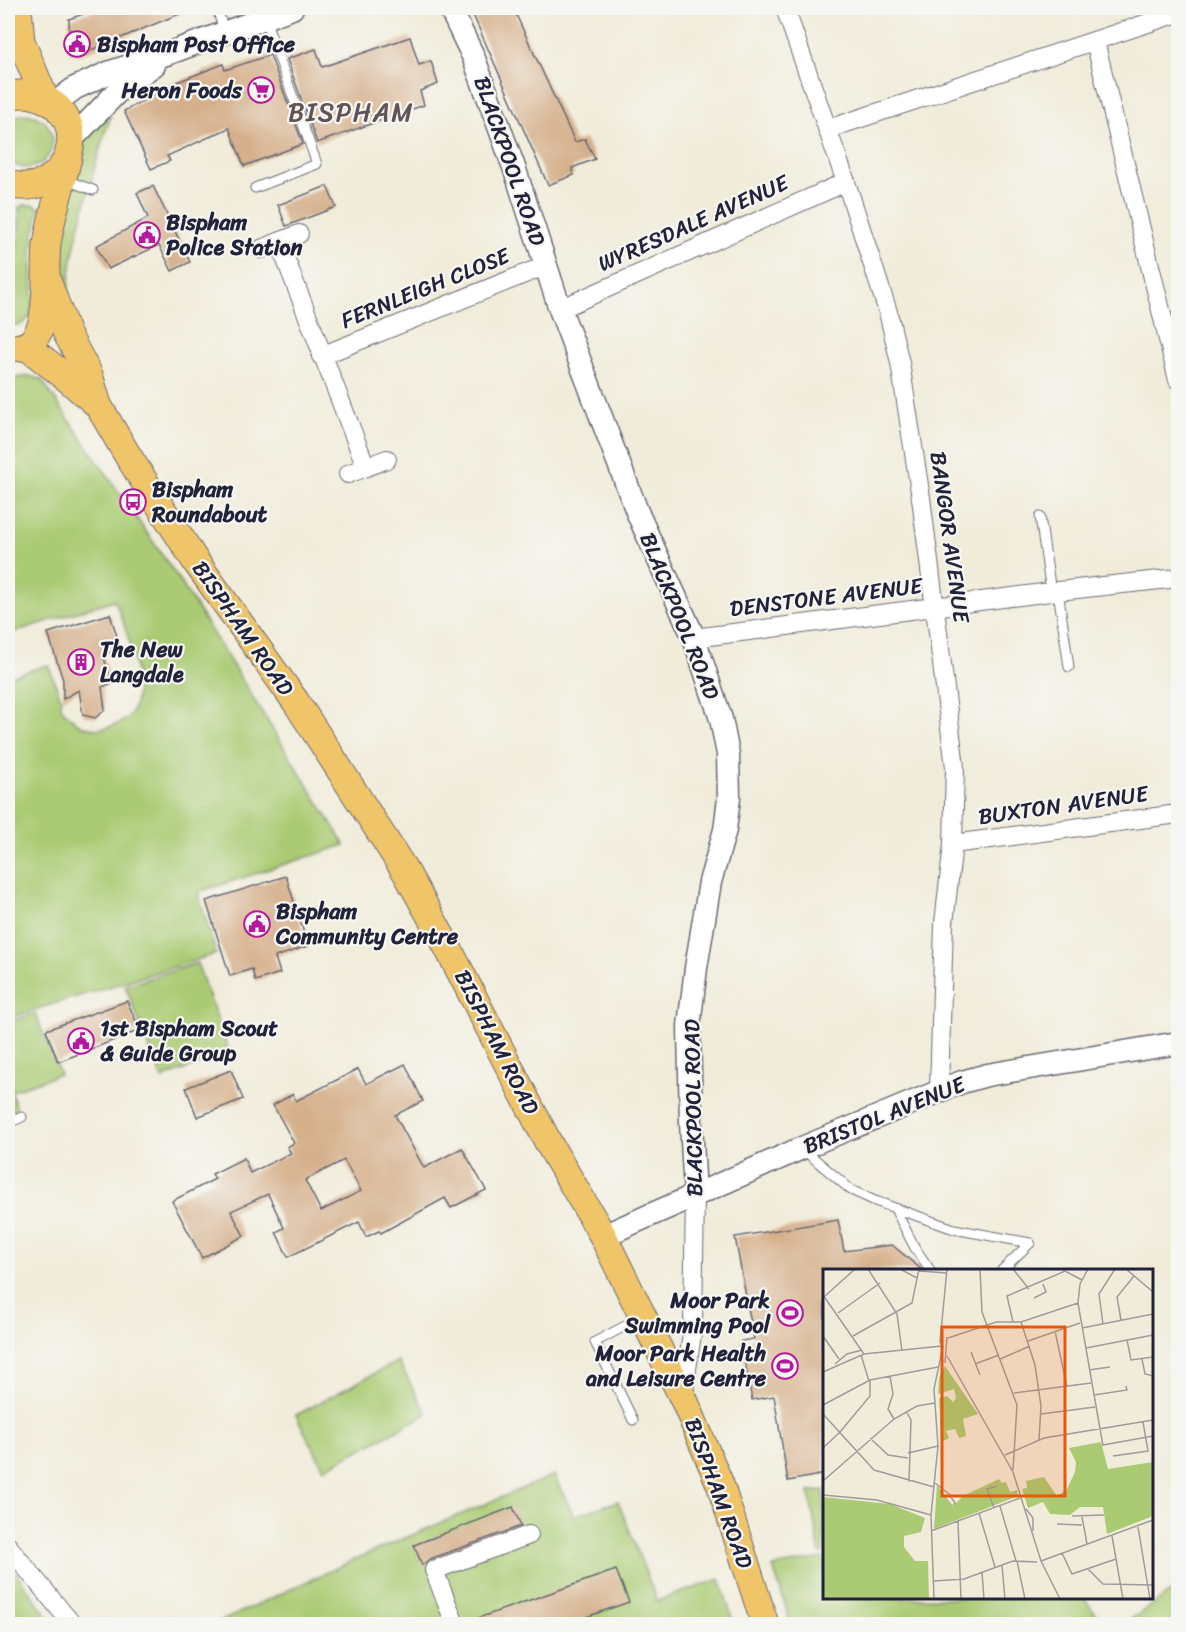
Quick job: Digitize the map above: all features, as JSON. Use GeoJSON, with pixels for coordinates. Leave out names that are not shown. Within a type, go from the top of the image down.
{"type":"FeatureCollection","features":[{"type":"Feature","properties":{"kind":"main road"},"geometry":{"type":"LineString","coordinates":[[17,347],[38,333],[42,325],[47,280],[47,246],[65,163],[66,120],[50,101],[21,41],[18,8]]}},
{"type":"Feature","properties":{"kind":"main road"},"geometry":{"type":"LineString","coordinates":[[8,97],[23,94],[50,101]]}},
{"type":"Feature","properties":{"kind":"main road"},"geometry":{"type":"LineString","coordinates":[[8,184],[39,185],[65,163]]}},
{"type":"Feature","properties":{"kind":"main road","name":"BISPHAM ROAD"},"geometry":{"type":"LineString","coordinates":[[47,280],[67,334],[89,375],[98,405],[196,562],[296,702],[407,874],[549,1144],[603,1236],[683,1398],[720,1484],[765,1624]]}},
{"type":"Feature","properties":{"kind":"main road","name":"BISPHAM ROAD"},"geometry":{"type":"LineString","coordinates":[[17,347],[62,374],[98,405]]}},
{"type":"Feature","properties":{"kind":"street"},"geometry":{"type":"LineString","coordinates":[[50,101],[108,73],[292,8]]}},
{"type":"Feature","properties":{"kind":"street","name":"BLACKPOOL ROAD"},"geometry":{"type":"LineString","coordinates":[[450,8],[483,84],[515,170],[560,309],[638,514],[694,638],[721,719],[728,754],[729,798],[725,830],[710,882],[689,1026],[695,1194],[693,1326],[683,1398]]}},
{"type":"Feature","properties":{"kind":"street","name":"BANGOR AVENUE"},"geometry":{"type":"LineString","coordinates":[[785,8],[873,262],[900,363],[936,607],[955,767],[953,844],[944,923],[939,1091]]}},
{"type":"Feature","properties":{"kind":"street"},"geometry":{"type":"LineString","coordinates":[[828,129],[1179,13]]}},
{"type":"Feature","properties":{"kind":"street"},"geometry":{"type":"LineString","coordinates":[[1095,41],[1179,380]]}},
{"type":"Feature","properties":{"kind":"street"},"geometry":{"type":"LineString","coordinates":[[65,163],[121,88],[172,52]]}},
{"type":"Feature","properties":{"kind":"street","name":"WYRESDALE AVENUE"},"geometry":{"type":"LineString","coordinates":[[560,309],[846,182]]}},
{"type":"Feature","properties":{"kind":"street"},"geometry":{"type":"LineString","coordinates":[[261,249],[299,234]]}},
{"type":"Feature","properties":{"kind":"street","name":"FERNLEIGH CLOSE"},"geometry":{"type":"LineString","coordinates":[[279,242],[321,356],[366,467]]}},
{"type":"Feature","properties":{"kind":"street","name":"FERNLEIGH CLOSE"},"geometry":{"type":"LineString","coordinates":[[321,356],[547,266]]}},
{"type":"Feature","properties":{"kind":"street"},"geometry":{"type":"LineString","coordinates":[[348,474],[387,459]]}},
{"type":"Feature","properties":{"kind":"street","name":"DENSTONE AVENUE"},"geometry":{"type":"LineString","coordinates":[[694,638],[1054,591],[1179,578]]}},
{"type":"Feature","properties":{"kind":"street","name":"BUXTON AVENUE"},"geometry":{"type":"LineString","coordinates":[[953,844],[1179,814]]}},
{"type":"Feature","properties":{"kind":"street","name":"BRISTOL AVENUE"},"geometry":{"type":"LineString","coordinates":[[603,1236],[695,1194],[939,1091],[987,1075],[1179,1043]]}},
{"type":"Feature","properties":{"kind":"street"},"geometry":{"type":"LineString","coordinates":[[455,1624],[434,1570],[529,1536]]}},
{"type":"Feature","properties":{"kind":"street"},"geometry":{"type":"LineString","coordinates":[[8,1546],[72,1624]]}},
{"type":"Feature","properties":{"kind":"lane"},"geometry":{"type":"LineString","coordinates":[[217,8],[224,32]]}},
{"type":"Feature","properties":{"kind":"lane"},"geometry":{"type":"LineString","coordinates":[[255,188],[317,164],[264,17]]}},
{"type":"Feature","properties":{"kind":"lane"},"geometry":{"type":"LineString","coordinates":[[65,163],[93,190]]}},
{"type":"Feature","properties":{"kind":"lane"},"geometry":{"type":"LineString","coordinates":[[1040,517],[1069,667]]}},
{"type":"Feature","properties":{"kind":"lane"},"geometry":{"type":"LineString","coordinates":[[8,1123],[22,1117]]}},
{"type":"Feature","properties":{"kind":"lane"},"geometry":{"type":"LineString","coordinates":[[802,1148],[851,1190],[895,1209],[954,1229],[1029,1244],[1003,1269]]}},
{"type":"Feature","properties":{"kind":"lane"},"geometry":{"type":"LineString","coordinates":[[895,1209],[915,1248],[929,1269]]}},
{"type":"Feature","properties":{"kind":"lane"},"geometry":{"type":"LineString","coordinates":[[633,1420],[595,1342],[642,1317]]}},
{"type":"Feature","properties":{"kind":"green space"},"geometry":{"type":"Polygon","coordinates":[[[22,114],[38,118],[48,126],[52,137],[51,148],[46,159],[36,166],[24,167],[8,162],[8,120],[22,114]]]}},
{"type":"Feature","properties":{"kind":"green space"},"geometry":{"type":"Polygon","coordinates":[[[111,116],[78,232],[68,293],[56,296],[52,239],[77,148],[99,119],[111,116]]]}},
{"type":"Feature","properties":{"kind":"green space"},"geometry":{"type":"Polygon","coordinates":[[[25,205],[40,208],[32,249],[31,312],[24,323],[8,325],[8,269],[19,238],[19,207],[25,205]]]}},
{"type":"Feature","properties":{"kind":"green space"},"geometry":{"type":"Polygon","coordinates":[[[29,376],[41,379],[180,581],[345,845],[198,892],[216,954],[8,1018],[8,677],[48,665],[61,698],[61,708],[77,723],[94,729],[109,727],[126,719],[133,709],[136,695],[136,678],[130,643],[114,600],[8,634],[8,383],[15,378],[29,376]]]}},
{"type":"Feature","properties":{"kind":"green space"},"geometry":{"type":"Polygon","coordinates":[[[197,963],[229,1051],[162,1079],[125,986],[197,963]]]}},
{"type":"Feature","properties":{"kind":"green space"},"geometry":{"type":"Polygon","coordinates":[[[35,1013],[60,1074],[11,1091],[17,1110],[8,1113],[8,1022],[35,1013]]]}},
{"type":"Feature","properties":{"kind":"green space"},"geometry":{"type":"Polygon","coordinates":[[[398,1361],[427,1414],[324,1469],[296,1415],[398,1361]]]}},
{"type":"Feature","properties":{"kind":"green space"},"geometry":{"type":"Polygon","coordinates":[[[554,1475],[574,1516],[618,1501],[657,1601],[720,1579],[734,1624],[215,1624],[358,1558],[554,1475]]]}},
{"type":"Feature","properties":{"kind":"green space"},"geometry":{"type":"Polygon","coordinates":[[[823,1490],[823,1553],[820,1554],[809,1492],[823,1490]]]}},
{"type":"Feature","properties":{"kind":"green space"},"geometry":{"type":"Polygon","coordinates":[[[823,1558],[823,1599],[1085,1599],[1103,1624],[791,1624],[773,1567],[823,1558]]]}},
{"type":"Feature","properties":{"kind":"green space"},"geometry":{"type":"Polygon","coordinates":[[[8,1562],[53,1624],[8,1624],[8,1562]]]}},
{"type":"Feature","properties":{"kind":"green space"},"geometry":{"type":"Polygon","coordinates":[[[1178,1587],[1178,1624],[1124,1624],[1178,1587]]]}},
{"type":"Feature","properties":{"kind":"building"},"geometry":{"type":"Polygon","coordinates":[[[100,8],[194,8],[79,55],[70,53],[69,19],[100,8]]]}},
{"type":"Feature","properties":{"kind":"building"},"geometry":{"type":"Polygon","coordinates":[[[470,8],[513,8],[575,142],[585,139],[595,159],[572,168],[574,175],[548,185],[470,8]]]}},
{"type":"Feature","properties":{"kind":"building"},"geometry":{"type":"Polygon","coordinates":[[[410,37],[419,65],[431,61],[438,84],[420,91],[424,105],[317,143],[287,59],[316,49],[322,67],[410,37]]]}},
{"type":"Feature","properties":{"kind":"building"},"geometry":{"type":"Polygon","coordinates":[[[270,55],[303,144],[244,166],[229,128],[167,156],[170,161],[151,169],[124,111],[172,84],[223,64],[225,70],[270,55]]]}},
{"type":"Feature","properties":{"kind":"building","name":"Bispham Police Station"},"geometry":{"type":"Polygon","coordinates":[[[153,186],[190,262],[172,271],[159,245],[108,269],[96,246],[148,218],[137,193],[153,186]]]}},
{"type":"Feature","properties":{"kind":"building"},"geometry":{"type":"Polygon","coordinates":[[[327,186],[336,207],[286,226],[278,205],[327,186]]]}},
{"type":"Feature","properties":{"kind":"building","name":"The New Langdale"},"geometry":{"type":"Polygon","coordinates":[[[110,614],[121,649],[103,655],[112,683],[102,687],[105,710],[95,718],[83,715],[79,690],[63,699],[63,680],[48,633],[110,614]]]}},
{"type":"Feature","properties":{"kind":"building","name":"Bispham Community Centre"},"geometry":{"type":"Polygon","coordinates":[[[286,876],[308,946],[275,957],[280,973],[255,981],[252,969],[230,976],[206,901],[286,876]]]}},
{"type":"Feature","properties":{"kind":"building","name":"1st Bispham Scout & Guide Group"},"geometry":{"type":"Polygon","coordinates":[[[127,1001],[140,1030],[58,1062],[46,1030],[127,1001]]]}},
{"type":"Feature","properties":{"kind":"building"},"geometry":{"type":"Polygon","coordinates":[[[405,1064],[423,1101],[395,1115],[424,1168],[462,1148],[486,1190],[451,1208],[445,1198],[381,1233],[379,1231],[366,1237],[359,1222],[288,1257],[276,1232],[284,1228],[268,1194],[231,1211],[244,1236],[202,1258],[172,1201],[215,1179],[212,1174],[244,1158],[250,1173],[291,1153],[287,1147],[294,1143],[273,1105],[293,1094],[296,1101],[358,1069],[366,1084],[405,1064]],[[344,1160],[305,1180],[321,1211],[361,1191],[344,1160]]]}},
{"type":"Feature","properties":{"kind":"building"},"geometry":{"type":"Polygon","coordinates":[[[231,1070],[243,1099],[197,1117],[186,1088],[231,1070]]]}},
{"type":"Feature","properties":{"kind":"building","name":"Moor Park Health and Leisure Centre"},"geometry":{"type":"Polygon","coordinates":[[[838,1220],[844,1251],[892,1245],[921,1269],[823,1269],[823,1474],[788,1481],[774,1396],[752,1400],[741,1341],[754,1339],[735,1237],[838,1220]]]}},
{"type":"Feature","properties":{"kind":"building"},"geometry":{"type":"Polygon","coordinates":[[[513,1507],[521,1526],[430,1559],[422,1565],[414,1545],[513,1507]]]}},
{"type":"Feature","properties":{"kind":"building"},"geometry":{"type":"Polygon","coordinates":[[[616,1570],[629,1602],[566,1624],[468,1624],[467,1622],[616,1570]]]}},
{"type":"Feature","properties":{"kind":"place","name":"Bispham Post Office"},"geometry":{"type":"Point","coordinates":[77,44]}},
{"type":"Feature","properties":{"kind":"place","name":"Heron Foods"},"geometry":{"type":"Point","coordinates":[261,90]}},
{"type":"Feature","properties":{"kind":"place","name":"Bispham Police Station"},"geometry":{"type":"Point","coordinates":[147,235]}},
{"type":"Feature","properties":{"kind":"place","name":"Bispham Roundabout"},"geometry":{"type":"Point","coordinates":[133,502]}},
{"type":"Feature","properties":{"kind":"place","name":"The New Langdale"},"geometry":{"type":"Point","coordinates":[81,662]}},
{"type":"Feature","properties":{"kind":"place","name":"Bispham Community Centre"},"geometry":{"type":"Point","coordinates":[257,924]}},
{"type":"Feature","properties":{"kind":"place","name":"1st Bispham Scout & Guide Group"},"geometry":{"type":"Point","coordinates":[81,1041]}},
{"type":"Feature","properties":{"kind":"place","name":"Moor Park Swimming Pool"},"geometry":{"type":"Point","coordinates":[790,1313]}},
{"type":"Feature","properties":{"kind":"place","name":"Moor Park Health and Leisure Centre"},"geometry":{"type":"Point","coordinates":[785,1366]}},
{"type":"Feature","properties":{"kind":"district","name":"BISPHAM"},"geometry":{"type":"Point","coordinates":[351,112]}}]}
